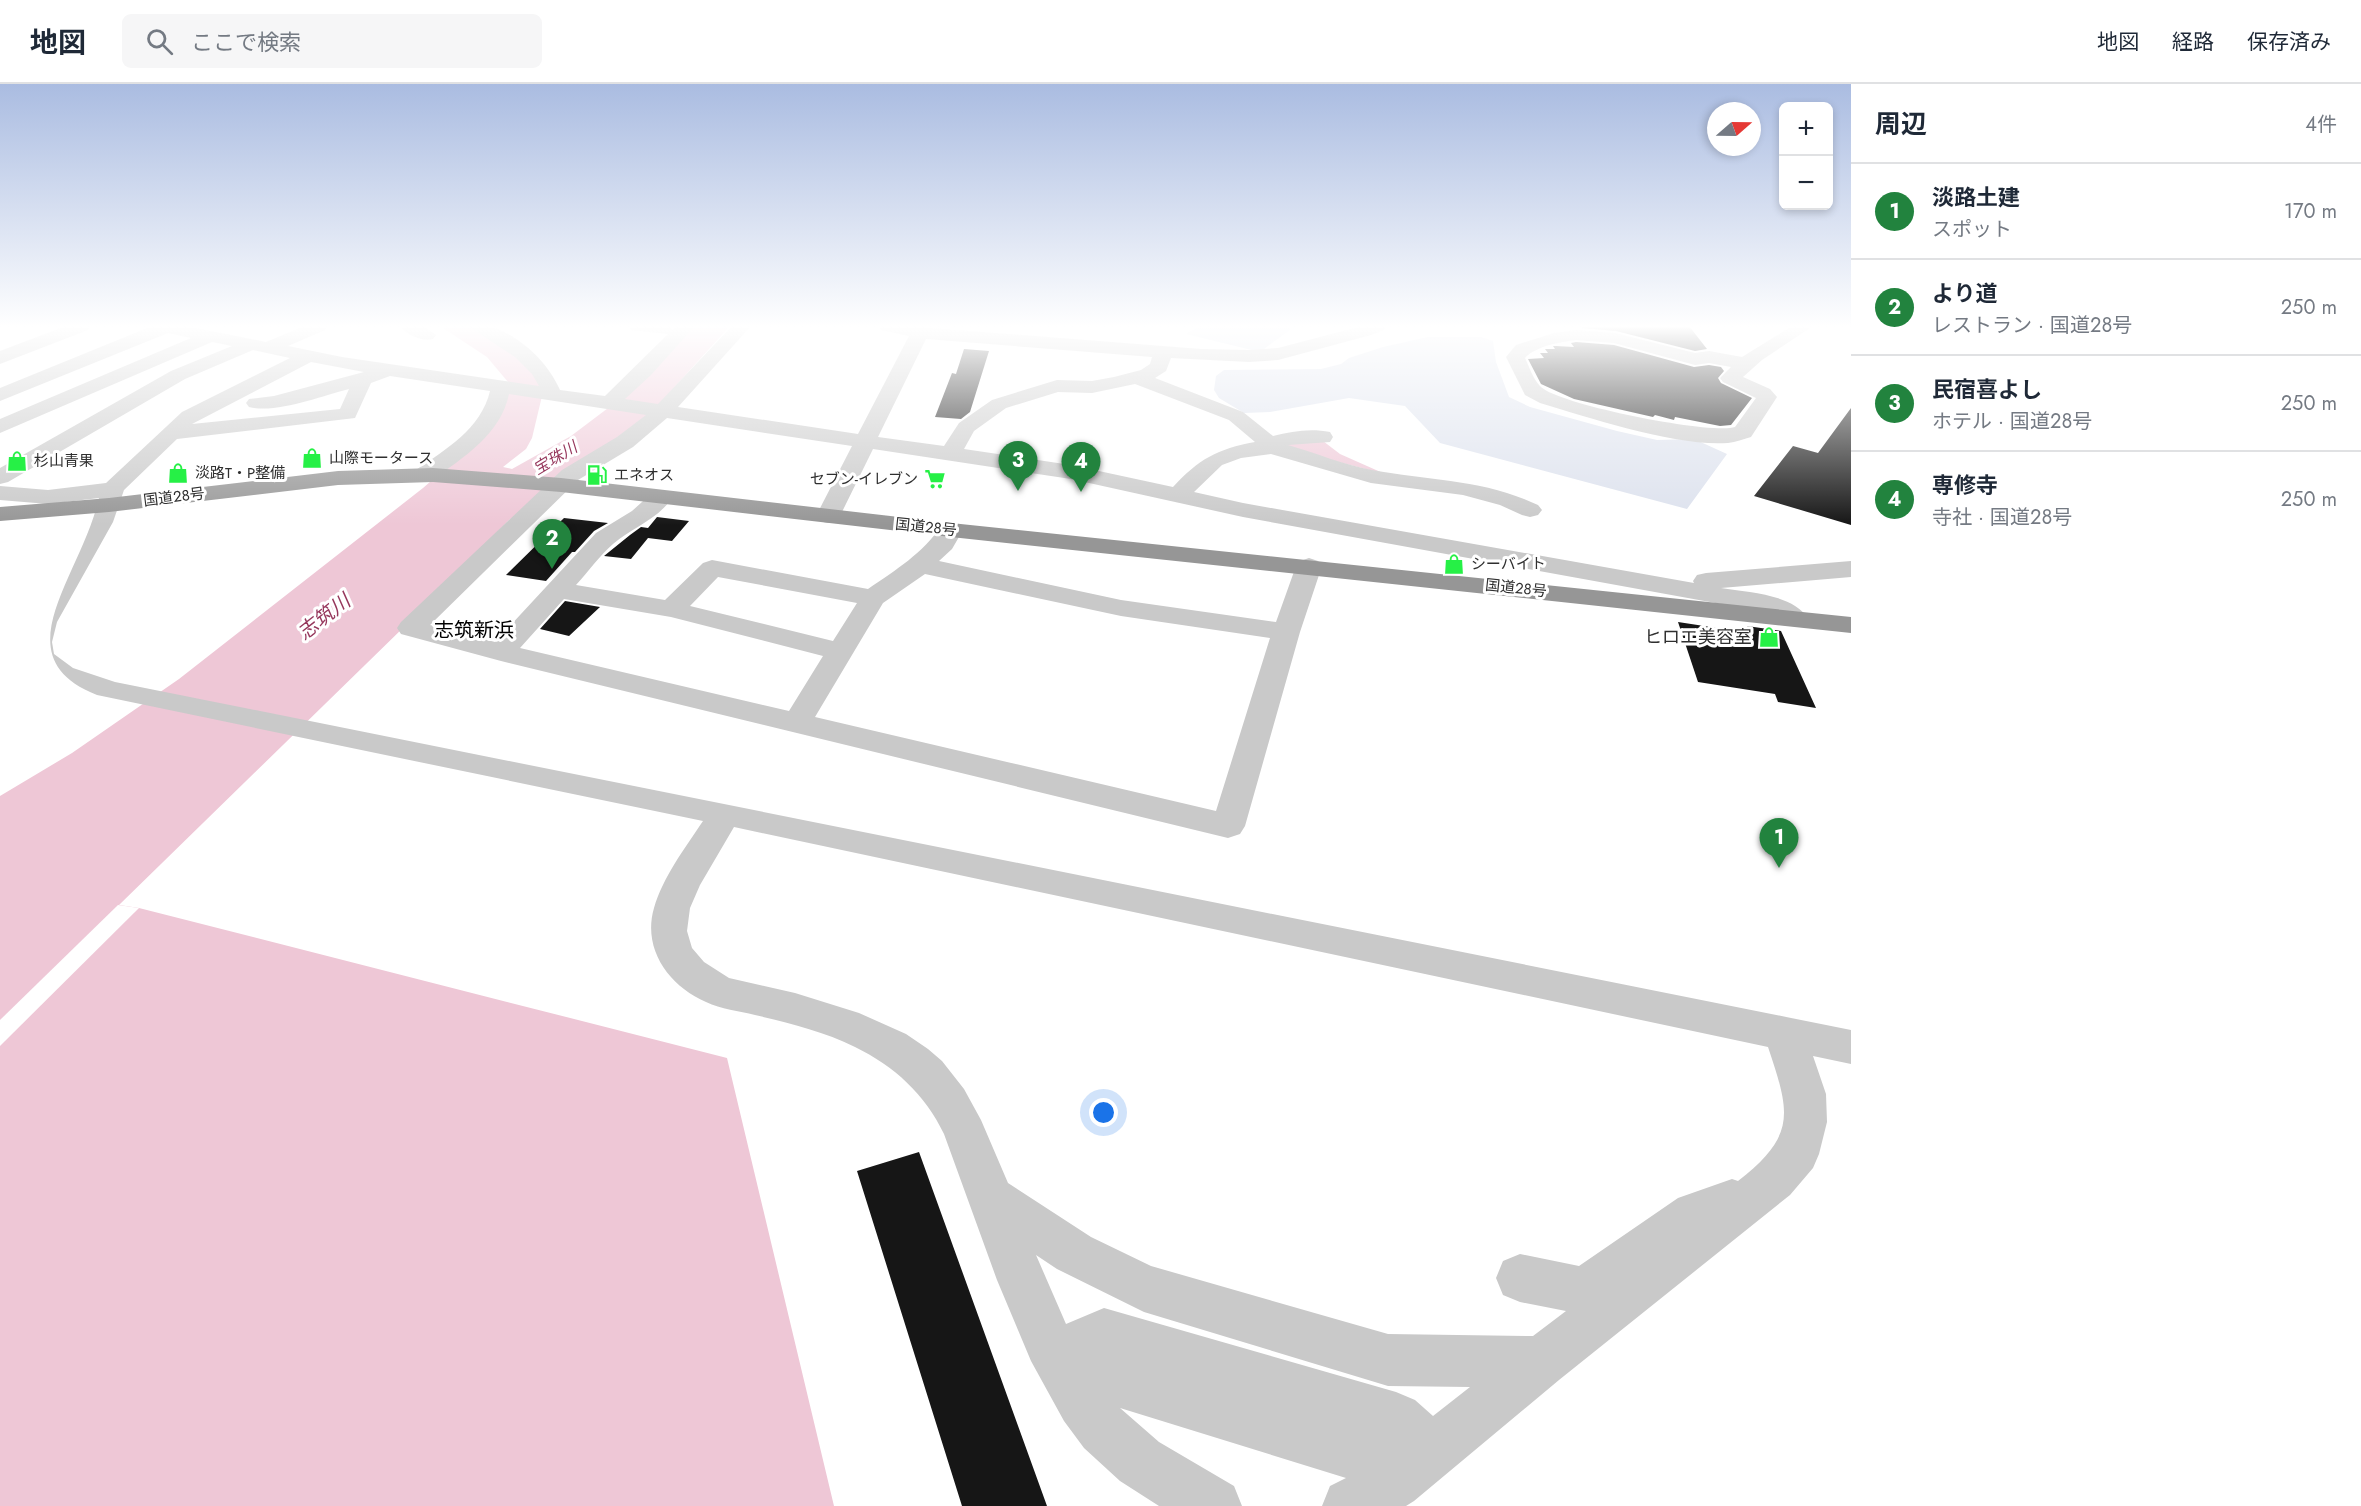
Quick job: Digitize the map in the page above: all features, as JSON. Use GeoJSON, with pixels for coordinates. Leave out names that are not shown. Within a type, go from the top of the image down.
{"type":"FeatureCollection","features":[{"type":"Feature","properties":{"kind":"highway","name":"国道28号"},"geometry":{"type":"LineString","coordinates":[[0,514],[111,497],[319,480],[428,475],[558,485],[951,530],[1851,625]]}},
{"type":"Feature","properties":{"kind":"street"},"geometry":{"type":"LineString","coordinates":[[0,427],[79,392]]}},
{"type":"Feature","properties":{"kind":"street"},"geometry":{"type":"LineString","coordinates":[[0,477],[148,392]]}},
{"type":"Feature","properties":{"kind":"street"},"geometry":{"type":"LineString","coordinates":[[235,392],[189,416],[111,497],[44,622],[38,641],[39,653],[46,664],[72,679],[144,696],[1851,1047]]}},
{"type":"Feature","properties":{"kind":"street"},"geometry":{"type":"LineString","coordinates":[[131,402],[205,407],[274,402],[311,392]]}},
{"type":"Feature","properties":{"kind":"street"},"geometry":{"type":"LineString","coordinates":[[171,433],[348,414],[357,392]]}},
{"type":"Feature","properties":{"kind":"street"},"geometry":{"type":"LineString","coordinates":[[428,475],[465,446],[484,426],[500,400],[502,392]]}},
{"type":"Feature","properties":{"kind":"street"},"geometry":{"type":"LineString","coordinates":[[538,392],[1071,472],[1177,496],[1773,605],[1795,619]]}},
{"type":"Feature","properties":{"kind":"street"},"geometry":{"type":"LineString","coordinates":[[610,402],[618,392]]}},
{"type":"Feature","properties":{"kind":"street"},"geometry":{"type":"LineString","coordinates":[[678,392],[625,442],[558,485],[411,628],[1228,826],[1286,632],[1309,566]]}},
{"type":"Feature","properties":{"kind":"street"},"geometry":{"type":"LineString","coordinates":[[828,516],[890,392]]}},
{"type":"Feature","properties":{"kind":"street"},"geometry":{"type":"LineString","coordinates":[[950,454],[966,427],[999,404],[1037,392]]}},
{"type":"Feature","properties":{"kind":"street"},"geometry":{"type":"LineString","coordinates":[[1175,392],[1236,416],[1268,445],[1388,481],[1426,483],[1487,492],[1502,496],[1530,510]]}},
{"type":"Feature","properties":{"kind":"street"},"geometry":{"type":"LineString","coordinates":[[1535,392],[1543,398],[1660,429],[1719,435],[1743,432],[1767,398],[1762,392]]}},
{"type":"Feature","properties":{"kind":"street"},"geometry":{"type":"LineString","coordinates":[[1177,496],[1212,460],[1223,455],[1294,437],[1322,437]]}},
{"type":"Feature","properties":{"kind":"street"},"geometry":{"type":"LineString","coordinates":[[0,493],[48,497],[111,497]]}},
{"type":"Feature","properties":{"kind":"street"},"geometry":{"type":"LineString","coordinates":[[501,651],[605,538],[641,516],[660,498]]}},
{"type":"Feature","properties":{"kind":"street"},"geometry":{"type":"LineString","coordinates":[[797,722],[873,597],[920,565],[943,544],[951,530]]}},
{"type":"Feature","properties":{"kind":"street"},"geometry":{"type":"LineString","coordinates":[[920,565],[1121,608],[1286,632]]}},
{"type":"Feature","properties":{"kind":"street"},"geometry":{"type":"LineString","coordinates":[[671,609],[712,568],[873,597]]}},
{"type":"Feature","properties":{"kind":"street"},"geometry":{"type":"LineString","coordinates":[[1562,593],[1851,569]]}},
{"type":"Feature","properties":{"kind":"street"},"geometry":{"type":"LineString","coordinates":[[556,590],[671,609],[839,651]]}},
{"type":"Feature","properties":{"kind":"street"},"geometry":{"type":"LineString","coordinates":[[725,814],[673,900],[669,918],[669,938],[675,958],[701,982],[719,991],[844,1023],[892,1047],[915,1062],[947,1098],[965,1132],[1037,1317],[1073,1385],[1104,1430],[1141,1462],[1214,1506]]}},
{"type":"Feature","properties":{"kind":"street"},"geometry":{"type":"LineString","coordinates":[[1350,1506],[1395,1482],[1541,1362],[1773,1180],[1797,1154],[1806,1122],[1805,1094],[1784,1032]]}},
{"type":"Feature","properties":{"kind":"street"},"geometry":{"type":"LineString","coordinates":[[1521,1290],[1559,1309],[1694,1213],[1759,1191]]}},
{"type":"Feature","properties":{"kind":"street"},"geometry":{"type":"LineString","coordinates":[[990,1197],[1074,1253],[1144,1288],[1388,1360],[1541,1362]]}},
{"type":"Feature","properties":{"kind":"street"},"geometry":{"type":"LineString","coordinates":[[1056,1354],[1127,1385],[1421,1460]]}},
{"type":"Feature","properties":{"kind":"shaded area"},"geometry":{"type":"Polygon","coordinates":[[[1215,392],[1507,392],[1509,397],[1530,407],[1657,440],[1694,439],[1727,454],[1687,509],[1440,443],[1405,406],[1349,398],[1270,412],[1244,413],[1219,398],[1215,392]]]}},
{"type":"Feature","properties":{"kind":"water"},"geometry":{"type":"Polygon","coordinates":[[[501,392],[541,392],[542,396],[532,438],[526,449],[503,467],[512,469],[571,436],[627,392],[670,392],[650,414],[567,474],[508,521],[406,625],[119,905],[139,908],[727,1058],[834,1506],[0,1506],[0,796],[72,753],[179,679],[452,463],[501,392]]]}},
{"type":"Feature","properties":{"kind":"water"},"geometry":{"type":"Polygon","coordinates":[[[1288,440],[1323,441],[1340,454],[1385,474],[1284,448],[1288,440]]]}},
{"type":"Feature","properties":{"kind":"pier"},"geometry":{"type":"Polygon","coordinates":[[[118,905],[139,908],[0,1046],[0,1020],[118,905]]]}},
{"type":"Feature","properties":{"kind":"building"},"geometry":{"type":"Polygon","coordinates":[[[945,392],[976,392],[970,412],[961,419],[935,417],[945,392]]]}},
{"type":"Feature","properties":{"kind":"building"},"geometry":{"type":"Polygon","coordinates":[[[1559,392],[1740,392],[1752,398],[1731,425],[1720,426],[1675,417],[1674,420],[1655,415],[1653,417],[1574,399],[1559,392]]]}},
{"type":"Feature","properties":{"kind":"building"},"geometry":{"type":"Polygon","coordinates":[[[1851,408],[1851,525],[1754,496],[1793,446],[1818,453],[1851,408]]]}},
{"type":"Feature","properties":{"kind":"building"},"geometry":{"type":"Polygon","coordinates":[[[657,517],[689,521],[672,541],[648,538],[631,559],[604,556],[641,527],[648,528],[657,517]]]}},
{"type":"Feature","properties":{"kind":"building"},"geometry":{"type":"Polygon","coordinates":[[[564,518],[608,523],[594,531],[546,581],[506,575],[564,518]]]}},
{"type":"Feature","properties":{"kind":"building"},"geometry":{"type":"Polygon","coordinates":[[[565,601],[600,607],[569,636],[540,629],[565,601]]]}},
{"type":"Feature","properties":{"kind":"building"},"geometry":{"type":"Polygon","coordinates":[[[1678,622],[1750,633],[1747,626],[1781,631],[1816,708],[1778,702],[1775,694],[1698,682],[1678,622]]]}},
{"type":"Feature","properties":{"kind":"building"},"geometry":{"type":"Polygon","coordinates":[[[919,1152],[1047,1506],[962,1506],[857,1171],[919,1152]]]}},
{"type":"Feature","properties":{"kind":"place","name":"山際モータース"},"geometry":{"type":"Point","coordinates":[312,458]}},
{"type":"Feature","properties":{"kind":"place","name":"杉山青果"},"geometry":{"type":"Point","coordinates":[17,461]}},
{"type":"Feature","properties":{"kind":"place","name":"淡路T・P整備"},"geometry":{"type":"Point","coordinates":[178,473]}},
{"type":"Feature","properties":{"kind":"place","name":"エネオス"},"geometry":{"type":"Point","coordinates":[597,475]}},
{"type":"Feature","properties":{"kind":"place","name":"セブン-イレブン"},"geometry":{"type":"Point","coordinates":[935,479]}},
{"type":"Feature","properties":{"kind":"place","name":"民宿喜よし"},"geometry":{"type":"Point","coordinates":[1018,491]}},
{"type":"Feature","properties":{"kind":"place","name":"専修寺"},"geometry":{"type":"Point","coordinates":[1081,492]}},
{"type":"Feature","properties":{"kind":"place","name":"シーバイト"},"geometry":{"type":"Point","coordinates":[1454,564]}},
{"type":"Feature","properties":{"kind":"place","name":"より道"},"geometry":{"type":"Point","coordinates":[552,569]}},
{"type":"Feature","properties":{"kind":"place","name":"ヒロエ美容室"},"geometry":{"type":"Point","coordinates":[1769,637]}},
{"type":"Feature","properties":{"kind":"place","name":"淡路土建"},"geometry":{"type":"Point","coordinates":[1779,868]}},
{"type":"Feature","properties":{"kind":"district","name":"志筑新浜"},"geometry":{"type":"Point","coordinates":[474,630]}},
{"type":"Feature","properties":{"kind":"water label","name":"宝珠川"},"geometry":{"type":"Point","coordinates":[555,458]}},
{"type":"Feature","properties":{"kind":"water label","name":"志筑川"},"geometry":{"type":"Point","coordinates":[324,617]}}]}
